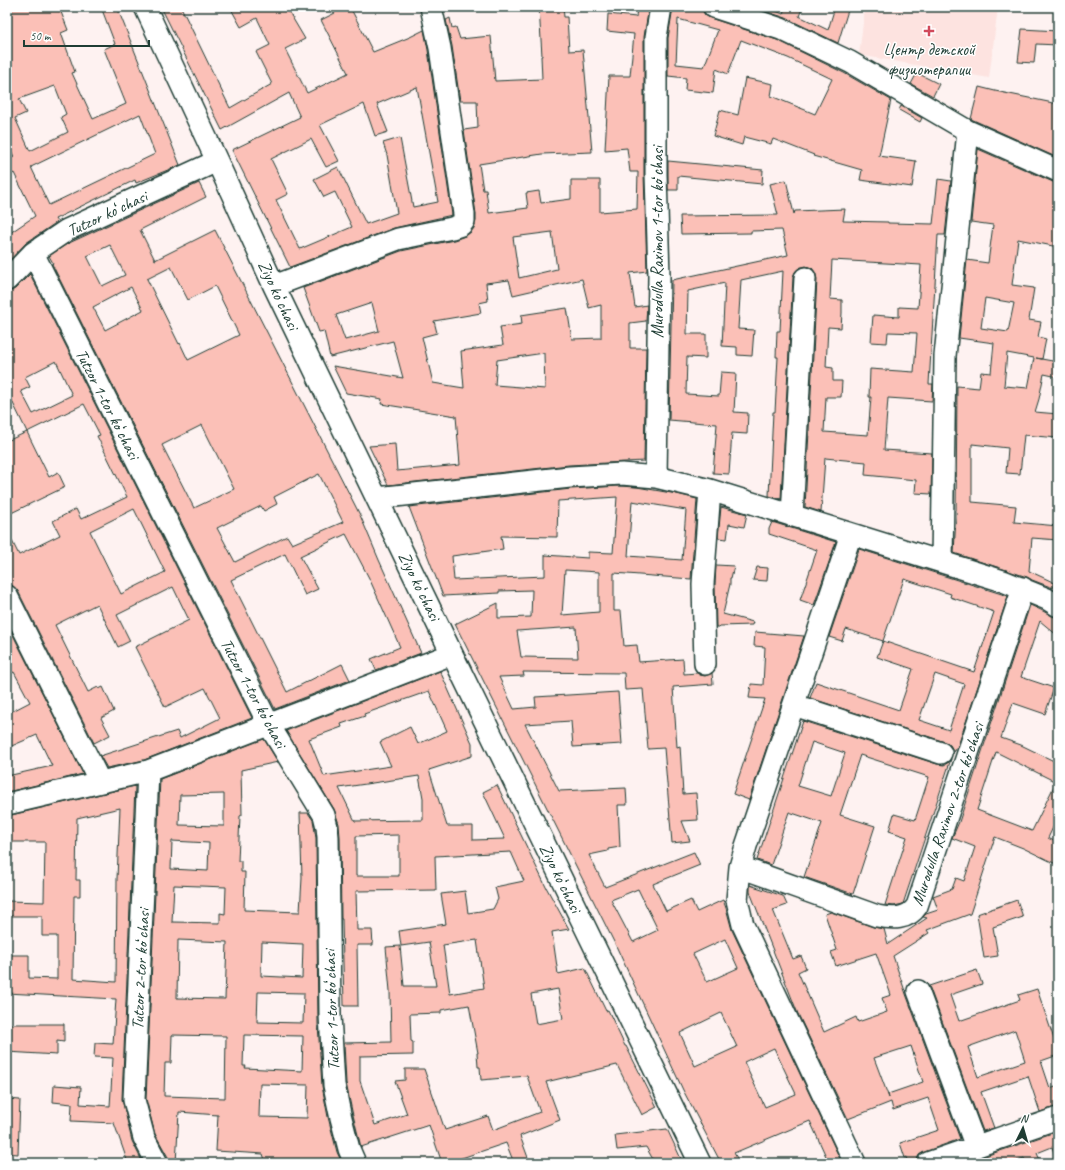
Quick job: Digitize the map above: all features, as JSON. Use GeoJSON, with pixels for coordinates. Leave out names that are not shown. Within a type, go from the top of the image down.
{"type":"FeatureCollection","features":[{"type":"Feature","properties":{"kind":"street","name":"Ziyo koʻchasi"},"geometry":{"type":"LineString","coordinates":[[145,7],[274,286],[700,1163]]}},
{"type":"Feature","properties":{"kind":"street"},"geometry":{"type":"LineString","coordinates":[[274,286],[398,239],[461,225],[464,220],[441,56],[431,7]]}},
{"type":"Feature","properties":{"kind":"street","name":"Murodulla Raximov 1-tor koʻchasi"},"geometry":{"type":"LineString","coordinates":[[656,477],[659,276],[656,174],[656,37],[661,7]]}},
{"type":"Feature","properties":{"kind":"street"},"geometry":{"type":"LineString","coordinates":[[714,7],[780,29],[850,62],[968,131],[1058,171]]}},
{"type":"Feature","properties":{"kind":"street"},"geometry":{"type":"LineString","coordinates":[[942,562],[945,356],[968,131]]}},
{"type":"Feature","properties":{"kind":"street","name":"Tutzor koʻchasi"},"geometry":{"type":"LineString","coordinates":[[7,280],[33,253],[67,230],[217,161]]}},
{"type":"Feature","properties":{"kind":"street","name":"Tutzor 1-tor koʻchasi"},"geometry":{"type":"LineString","coordinates":[[33,253],[269,725],[324,815],[327,827],[330,1007],[334,1085],[347,1142],[355,1163]]}},
{"type":"Feature","properties":{"kind":"street"},"geometry":{"type":"LineString","coordinates":[[792,516],[804,278]]}},
{"type":"Feature","properties":{"kind":"street"},"geometry":{"type":"LineString","coordinates":[[377,498],[570,477],[622,474],[656,477],[710,490],[942,562],[1023,588],[1058,606]]}},
{"type":"Feature","properties":{"kind":"street"},"geometry":{"type":"LineString","coordinates":[[705,664],[703,584],[710,490]]}},
{"type":"Feature","properties":{"kind":"street"},"geometry":{"type":"LineString","coordinates":[[851,534],[746,846],[740,867],[737,900],[743,925],[855,1163]]}},
{"type":"Feature","properties":{"kind":"street","name":"Murodulla Raximov 2-tor koʻchasi"},"geometry":{"type":"LineString","coordinates":[[740,867],[877,916],[901,917],[913,912],[918,906],[1023,588]]}},
{"type":"Feature","properties":{"kind":"street"},"geometry":{"type":"LineString","coordinates":[[7,596],[100,782]]}},
{"type":"Feature","properties":{"kind":"street"},"geometry":{"type":"LineString","coordinates":[[7,804],[148,771],[452,654]]}},
{"type":"Feature","properties":{"kind":"street"},"geometry":{"type":"LineString","coordinates":[[794,705],[942,753]]}},
{"type":"Feature","properties":{"kind":"street","name":"Tutzor 2-tor koʻchasi"},"geometry":{"type":"LineString","coordinates":[[148,771],[134,1100],[144,1138],[157,1163]]}},
{"type":"Feature","properties":{"kind":"street"},"geometry":{"type":"LineString","coordinates":[[918,991],[976,1147]]}},
{"type":"Feature","properties":{"kind":"street"},"geometry":{"type":"LineString","coordinates":[[928,1163],[1058,1118]]}},
{"type":"Feature","properties":{"kind":"shaded area","name":"Центр детской физиотерапии"},"geometry":{"type":"Polygon","coordinates":[[[865,7],[998,7],[989,78],[859,55],[865,7]]]}},
{"type":"Feature","properties":{"kind":"building"},"geometry":{"type":"Polygon","coordinates":[[[7,7],[59,7],[68,30],[61,33],[75,72],[72,73],[93,119],[126,104],[104,49],[115,44],[101,7],[117,7],[180,165],[136,183],[135,180],[55,219],[57,222],[26,243],[7,263],[7,235],[35,216],[14,173],[7,177],[7,160],[14,157],[7,141],[7,7]],[[55,86],[19,99],[26,113],[15,118],[30,151],[68,132],[61,117],[66,114],[55,86]],[[140,114],[31,167],[49,205],[155,154],[140,114]]]}},
{"type":"Feature","properties":{"kind":"building"},"geometry":{"type":"Polygon","coordinates":[[[161,7],[181,7],[230,108],[272,84],[256,52],[270,45],[257,18],[241,27],[230,7],[286,7],[305,39],[285,49],[307,93],[348,73],[321,20],[335,13],[332,7],[350,7],[373,52],[424,30],[452,215],[394,228],[290,267],[232,150],[300,117],[289,93],[222,130],[161,7]],[[417,87],[377,104],[388,132],[375,136],[364,104],[320,125],[339,161],[326,167],[311,139],[271,159],[288,194],[276,200],[300,249],[352,227],[335,192],[324,197],[314,179],[338,167],[366,224],[397,213],[387,155],[383,143],[400,138],[413,207],[438,202],[417,87]]]}},
{"type":"Feature","properties":{"kind":"building"},"geometry":{"type":"Polygon","coordinates":[[[539,7],[563,7],[564,17],[567,17],[569,51],[583,50],[592,152],[542,154],[479,164],[483,190],[486,190],[489,213],[528,208],[526,193],[539,191],[541,203],[571,199],[571,180],[600,180],[600,212],[637,209],[638,172],[630,172],[627,148],[605,150],[609,76],[630,76],[634,34],[607,31],[608,14],[636,17],[637,7],[649,7],[644,37],[644,174],[647,271],[630,273],[635,307],[647,305],[646,321],[630,323],[630,348],[646,348],[644,461],[569,465],[388,485],[369,446],[395,444],[397,471],[460,465],[456,416],[381,404],[382,399],[346,393],[333,366],[403,378],[393,341],[330,357],[324,331],[319,332],[303,288],[401,251],[454,240],[465,236],[474,228],[476,214],[464,130],[478,128],[477,101],[460,101],[452,46],[446,20],[450,18],[452,28],[456,27],[460,39],[491,36],[495,81],[542,79],[539,7]],[[552,232],[513,237],[519,278],[557,269],[552,232]],[[582,279],[513,295],[509,280],[486,283],[488,301],[479,303],[481,313],[434,321],[437,333],[422,337],[433,383],[464,388],[461,351],[503,345],[500,327],[522,324],[521,315],[567,308],[572,339],[601,338],[601,305],[589,308],[582,279]],[[372,303],[336,315],[345,340],[379,331],[372,303]],[[544,353],[497,360],[495,385],[545,389],[544,353]]]}},
{"type":"Feature","properties":{"kind":"building"},"geometry":{"type":"Polygon","coordinates":[[[673,7],[702,7],[705,15],[710,18],[777,40],[844,73],[891,100],[879,156],[916,161],[912,187],[860,180],[862,170],[813,156],[814,155],[773,139],[771,144],[744,137],[742,145],[713,136],[720,110],[738,115],[745,78],[773,84],[771,96],[815,114],[832,79],[788,58],[741,40],[728,74],[716,69],[713,93],[685,90],[686,78],[668,76],[668,38],[673,7]],[[678,19],[676,64],[704,67],[718,30],[678,19]]]}},
{"type":"Feature","properties":{"kind":"building"},"geometry":{"type":"Polygon","coordinates":[[[752,7],[766,7],[783,14],[785,7],[803,7],[799,16],[828,30],[835,7],[849,7],[838,43],[786,18],[752,7]]]}},
{"type":"Feature","properties":{"kind":"building"},"geometry":{"type":"Polygon","coordinates":[[[1022,29],[1058,31],[1058,45],[1036,44],[1034,63],[1018,62],[1022,29]]]}},
{"type":"Feature","properties":{"kind":"building"},"geometry":{"type":"Polygon","coordinates":[[[917,73],[939,84],[933,96],[911,84],[917,73]]]}},
{"type":"Feature","properties":{"kind":"building"},"geometry":{"type":"Polygon","coordinates":[[[979,87],[1058,104],[1058,158],[971,119],[979,87]]]}},
{"type":"Feature","properties":{"kind":"building"},"geometry":{"type":"Polygon","coordinates":[[[901,106],[922,118],[920,122],[899,110],[901,106]]]}},
{"type":"Feature","properties":{"kind":"building"},"geometry":{"type":"Polygon","coordinates":[[[978,149],[1058,183],[1058,247],[1018,239],[1012,285],[1034,288],[1029,320],[1041,322],[1038,337],[1046,339],[1042,359],[1036,358],[1058,362],[1058,377],[1044,374],[1035,412],[1058,414],[1058,438],[1024,435],[1020,474],[1006,473],[1008,448],[972,444],[972,502],[1016,506],[1014,522],[1058,526],[1058,540],[1032,538],[1029,571],[1055,583],[1053,588],[1027,577],[954,553],[956,517],[957,386],[979,388],[981,372],[991,373],[994,343],[959,338],[967,260],[988,263],[993,225],[971,222],[978,149]],[[985,298],[981,328],[1008,332],[1014,303],[985,298]],[[1007,353],[1004,386],[1028,388],[1034,358],[1007,353]]]}},
{"type":"Feature","properties":{"kind":"building"},"geometry":{"type":"Polygon","coordinates":[[[668,161],[763,170],[762,184],[678,176],[678,190],[668,190],[668,161]]]}},
{"type":"Feature","properties":{"kind":"building"},"geometry":{"type":"Polygon","coordinates":[[[938,179],[951,181],[945,235],[938,235],[929,384],[933,384],[932,401],[888,398],[884,450],[932,453],[931,494],[915,493],[916,480],[865,475],[866,462],[825,458],[821,512],[805,507],[817,279],[812,268],[806,266],[799,268],[793,277],[781,499],[769,496],[773,412],[775,412],[778,357],[776,357],[777,331],[780,331],[783,271],[741,280],[738,329],[754,330],[752,356],[737,355],[737,347],[722,346],[725,283],[688,291],[687,334],[706,334],[706,358],[687,357],[686,394],[719,396],[721,372],[736,373],[734,412],[748,413],[747,434],[732,433],[729,474],[713,473],[717,424],[669,420],[672,280],[788,255],[782,230],[751,231],[751,233],[681,234],[680,216],[778,215],[770,184],[786,180],[794,214],[795,211],[845,209],[843,221],[933,224],[938,179]],[[832,260],[830,299],[842,300],[842,313],[841,328],[828,327],[826,367],[833,368],[833,381],[842,381],[841,397],[826,397],[824,432],[868,435],[871,397],[869,397],[870,369],[914,372],[917,333],[888,332],[887,343],[871,342],[873,315],[899,317],[899,307],[918,308],[921,265],[832,260]]]}},
{"type":"Feature","properties":{"kind":"building"},"geometry":{"type":"Polygon","coordinates":[[[199,183],[206,197],[140,230],[155,260],[215,230],[360,515],[421,653],[376,670],[371,659],[400,647],[369,578],[346,534],[300,556],[318,589],[305,595],[285,554],[231,580],[287,692],[342,664],[350,680],[275,709],[52,264],[53,263],[49,256],[67,244],[199,183]],[[110,245],[87,256],[102,286],[125,275],[110,245]],[[171,267],[147,279],[188,360],[239,335],[215,286],[188,300],[171,267]],[[131,287],[93,307],[105,330],[143,310],[131,287]],[[202,425],[162,445],[194,508],[234,489],[202,425]],[[319,474],[274,497],[277,504],[264,511],[261,506],[217,528],[235,562],[287,536],[292,544],[343,522],[319,474]]]}},
{"type":"Feature","properties":{"kind":"building"},"geometry":{"type":"Polygon","coordinates":[[[30,274],[252,718],[144,760],[107,768],[100,756],[177,731],[180,738],[220,718],[205,688],[165,707],[135,647],[189,620],[173,587],[117,615],[130,641],[118,647],[97,604],[55,625],[88,692],[98,687],[99,689],[103,687],[114,711],[101,718],[110,735],[94,743],[18,591],[13,586],[7,584],[7,531],[19,555],[60,535],[53,521],[76,509],[81,519],[127,497],[97,436],[100,435],[84,404],[27,432],[11,399],[7,401],[7,292],[15,289],[30,274]],[[56,361],[25,377],[30,387],[21,391],[33,414],[72,395],[56,361]],[[134,509],[90,531],[121,594],[165,572],[134,509]]]}},
{"type":"Feature","properties":{"kind":"building"},"geometry":{"type":"Polygon","coordinates":[[[27,432],[49,477],[58,472],[65,487],[7,515],[7,441],[27,432]]]}},
{"type":"Feature","properties":{"kind":"building"},"geometry":{"type":"Polygon","coordinates":[[[619,486],[637,487],[697,499],[691,579],[614,573],[614,611],[621,611],[624,646],[637,645],[639,662],[683,659],[684,674],[697,673],[705,676],[712,673],[713,684],[673,687],[677,747],[680,746],[683,794],[696,793],[698,820],[682,821],[690,841],[672,843],[664,748],[648,749],[643,689],[625,690],[624,673],[523,672],[524,676],[499,677],[514,709],[536,707],[535,697],[618,692],[622,744],[573,747],[571,721],[525,724],[559,791],[626,788],[627,805],[618,805],[620,847],[589,855],[605,887],[694,852],[700,865],[653,884],[666,911],[691,900],[697,912],[723,900],[732,930],[842,1163],[829,1163],[810,1121],[734,1153],[740,1163],[721,1163],[683,1090],[617,948],[455,624],[498,603],[498,618],[531,617],[532,590],[499,591],[499,593],[443,596],[409,507],[571,489],[619,486]],[[617,497],[558,501],[557,537],[501,536],[503,549],[452,556],[454,580],[545,576],[545,555],[588,558],[588,552],[613,553],[617,497]],[[632,501],[628,556],[682,560],[686,510],[632,501]],[[565,570],[562,615],[599,612],[599,572],[565,570]],[[576,627],[517,631],[521,657],[578,658],[576,627]],[[638,889],[611,900],[633,942],[658,930],[638,889]],[[725,939],[693,954],[707,982],[738,968],[725,939]],[[721,1013],[680,1033],[695,1066],[737,1047],[721,1013]],[[774,1048],[744,1062],[765,1107],[796,1094],[774,1048]]]}},
{"type":"Feature","properties":{"kind":"building"},"geometry":{"type":"Polygon","coordinates":[[[721,507],[747,514],[744,527],[729,524],[727,539],[718,538],[721,507]]]}},
{"type":"Feature","properties":{"kind":"building"},"geometry":{"type":"Polygon","coordinates":[[[772,522],[836,542],[814,605],[800,600],[817,550],[769,534],[769,529],[772,522]]]}},
{"type":"Feature","properties":{"kind":"building"},"geometry":{"type":"Polygon","coordinates":[[[859,549],[1008,596],[957,749],[955,748],[953,754],[953,750],[950,745],[945,742],[810,698],[816,682],[899,710],[913,669],[877,657],[883,641],[846,629],[842,641],[829,637],[859,549]],[[904,579],[883,641],[974,672],[994,612],[950,597],[951,594],[904,579]],[[935,674],[919,720],[949,730],[964,684],[935,674]]]}},
{"type":"Feature","properties":{"kind":"building"},"geometry":{"type":"Polygon","coordinates":[[[716,565],[734,566],[730,578],[723,614],[753,622],[752,625],[716,627],[716,565]]]}},
{"type":"Feature","properties":{"kind":"building"},"geometry":{"type":"Polygon","coordinates":[[[757,567],[768,568],[767,581],[753,580],[757,567]]]}},
{"type":"Feature","properties":{"kind":"building"},"geometry":{"type":"Polygon","coordinates":[[[1030,605],[1058,618],[1058,636],[1040,621],[1021,677],[1054,688],[1045,714],[1013,703],[1001,738],[1021,745],[1058,763],[1058,817],[1048,838],[1058,843],[1058,865],[1023,848],[995,837],[970,914],[927,930],[929,933],[893,956],[960,1139],[924,1152],[919,1155],[916,1163],[908,1163],[907,1157],[905,1158],[900,1143],[939,1130],[928,1098],[893,1110],[891,1102],[848,1119],[798,1014],[750,892],[750,885],[783,896],[787,905],[773,910],[793,959],[801,956],[806,968],[798,972],[824,1032],[856,1017],[858,1022],[887,1012],[882,998],[891,995],[876,953],[836,966],[831,952],[837,950],[825,914],[831,912],[873,927],[884,929],[888,944],[927,918],[923,917],[926,914],[938,910],[933,896],[952,889],[956,878],[964,881],[975,847],[952,838],[959,822],[1030,605]],[[996,752],[977,810],[1032,831],[1056,782],[996,752]],[[911,1046],[874,1058],[889,1098],[888,1094],[923,1082],[911,1046]]]}},
{"type":"Feature","properties":{"kind":"building"},"geometry":{"type":"Polygon","coordinates":[[[7,623],[83,774],[7,792],[7,776],[52,766],[37,735],[7,748],[7,714],[30,702],[14,672],[7,675],[7,623]]]}},
{"type":"Feature","properties":{"kind":"building"},"geometry":{"type":"Polygon","coordinates":[[[755,632],[804,636],[749,800],[733,794],[765,699],[749,698],[751,684],[763,685],[765,647],[754,646],[755,632]]]}},
{"type":"Feature","properties":{"kind":"building"},"geometry":{"type":"Polygon","coordinates":[[[440,671],[472,743],[472,756],[429,770],[447,826],[473,826],[473,840],[505,839],[483,792],[497,785],[546,887],[569,929],[552,932],[558,974],[585,968],[657,1107],[642,1115],[617,1065],[546,1082],[560,1120],[520,1136],[530,1163],[514,1163],[506,1143],[447,1163],[442,1163],[429,1125],[361,1147],[346,1083],[344,1043],[391,1042],[390,991],[386,947],[400,946],[404,986],[436,986],[429,942],[401,946],[399,931],[446,924],[441,894],[465,891],[468,913],[493,909],[498,899],[495,887],[524,881],[511,852],[435,856],[436,890],[356,891],[357,930],[372,930],[373,945],[357,945],[358,1006],[344,1006],[339,824],[334,809],[286,731],[440,671]],[[429,691],[364,714],[365,716],[341,724],[342,727],[309,739],[324,776],[391,766],[380,742],[410,727],[418,744],[447,731],[429,691]],[[419,776],[339,788],[355,821],[423,820],[423,798],[419,776]],[[399,835],[356,836],[356,876],[399,876],[399,835]],[[477,940],[443,945],[450,994],[484,988],[477,940]],[[558,989],[531,994],[536,1024],[563,1019],[558,989]],[[469,1005],[441,1010],[441,1013],[410,1014],[413,1055],[360,1056],[360,1081],[375,1125],[407,1114],[395,1081],[405,1080],[405,1069],[424,1069],[445,1130],[488,1116],[493,1130],[540,1112],[527,1076],[481,1080],[480,1067],[478,1067],[478,1053],[469,1005]]]}},
{"type":"Feature","properties":{"kind":"building"},"geometry":{"type":"Polygon","coordinates":[[[803,721],[937,764],[944,765],[951,759],[903,904],[894,906],[885,905],[907,837],[889,831],[894,814],[915,820],[929,777],[860,755],[840,815],[875,826],[853,894],[804,877],[822,823],[789,812],[771,865],[757,860],[803,721]],[[812,742],[798,786],[831,796],[845,753],[812,742]]]}},
{"type":"Feature","properties":{"kind":"building"},"geometry":{"type":"Polygon","coordinates":[[[264,739],[278,762],[241,770],[242,815],[240,816],[238,861],[241,861],[241,872],[245,872],[244,910],[300,912],[302,878],[300,813],[308,813],[313,820],[316,838],[318,1024],[322,1086],[337,1152],[342,1163],[266,1163],[263,1154],[216,1151],[218,1115],[179,1112],[176,1163],[169,1163],[168,1157],[155,1134],[146,1099],[160,779],[264,739]],[[224,794],[180,795],[179,825],[224,826],[224,794]],[[172,841],[171,869],[208,871],[209,843],[172,841]],[[174,885],[172,922],[220,923],[220,913],[225,914],[226,887],[174,885]],[[178,940],[177,998],[225,999],[227,942],[178,940]],[[262,942],[261,976],[302,978],[303,944],[262,942]],[[258,992],[257,1022],[303,1023],[304,993],[258,992]],[[172,1035],[171,1063],[165,1063],[164,1096],[225,1098],[226,1036],[172,1035]],[[244,1035],[243,1066],[246,1066],[245,1068],[302,1071],[303,1036],[244,1035]],[[260,1084],[259,1117],[307,1118],[308,1085],[260,1084]]]}},
{"type":"Feature","properties":{"kind":"building"},"geometry":{"type":"Polygon","coordinates":[[[135,786],[122,1099],[132,1141],[143,1163],[128,1163],[114,1123],[71,1121],[72,1104],[53,1102],[54,1085],[81,1087],[80,1104],[110,1106],[113,1058],[94,1057],[95,1043],[113,1044],[116,999],[7,993],[7,955],[29,955],[29,978],[57,979],[57,936],[42,936],[42,916],[7,916],[7,901],[44,902],[45,842],[7,842],[7,816],[135,786]],[[120,808],[77,818],[76,880],[80,880],[80,896],[74,896],[73,979],[116,982],[117,879],[120,808]]]}},
{"type":"Feature","properties":{"kind":"building"},"geometry":{"type":"Polygon","coordinates":[[[1017,900],[1023,917],[993,927],[998,956],[984,958],[977,914],[1017,900]]]}},
{"type":"Feature","properties":{"kind":"building"},"geometry":{"type":"Polygon","coordinates":[[[977,970],[982,984],[950,995],[959,1021],[1020,1000],[1018,995],[1037,989],[1054,1039],[1058,1038],[1058,1055],[1041,1061],[1050,1088],[1058,1085],[1058,1106],[1040,1112],[1028,1076],[981,1092],[994,1128],[983,1131],[929,986],[977,970]],[[1015,1030],[968,1047],[978,1077],[1025,1061],[1015,1030]]]}},
{"type":"Feature","properties":{"kind":"building"},"geometry":{"type":"Polygon","coordinates":[[[7,1024],[64,1024],[64,1042],[57,1041],[57,1055],[7,1052],[7,1024]]]}},
{"type":"Feature","properties":{"kind":"building"},"geometry":{"type":"Polygon","coordinates":[[[7,1099],[20,1100],[18,1154],[7,1153],[7,1099]]]}},
{"type":"Feature","properties":{"kind":"building"},"geometry":{"type":"Polygon","coordinates":[[[667,1129],[683,1163],[655,1163],[646,1147],[617,1150],[615,1135],[667,1129]]]}},
{"type":"Feature","properties":{"kind":"building"},"geometry":{"type":"Polygon","coordinates":[[[1058,1131],[1058,1158],[1056,1158],[1052,1147],[1037,1153],[1041,1163],[1026,1163],[1024,1158],[1009,1163],[965,1163],[1058,1131]]]}},
{"type":"Feature","properties":{"kind":"place","name":"Центр детской физиотерапии"},"geometry":{"type":"Point","coordinates":[929,31]}}]}
